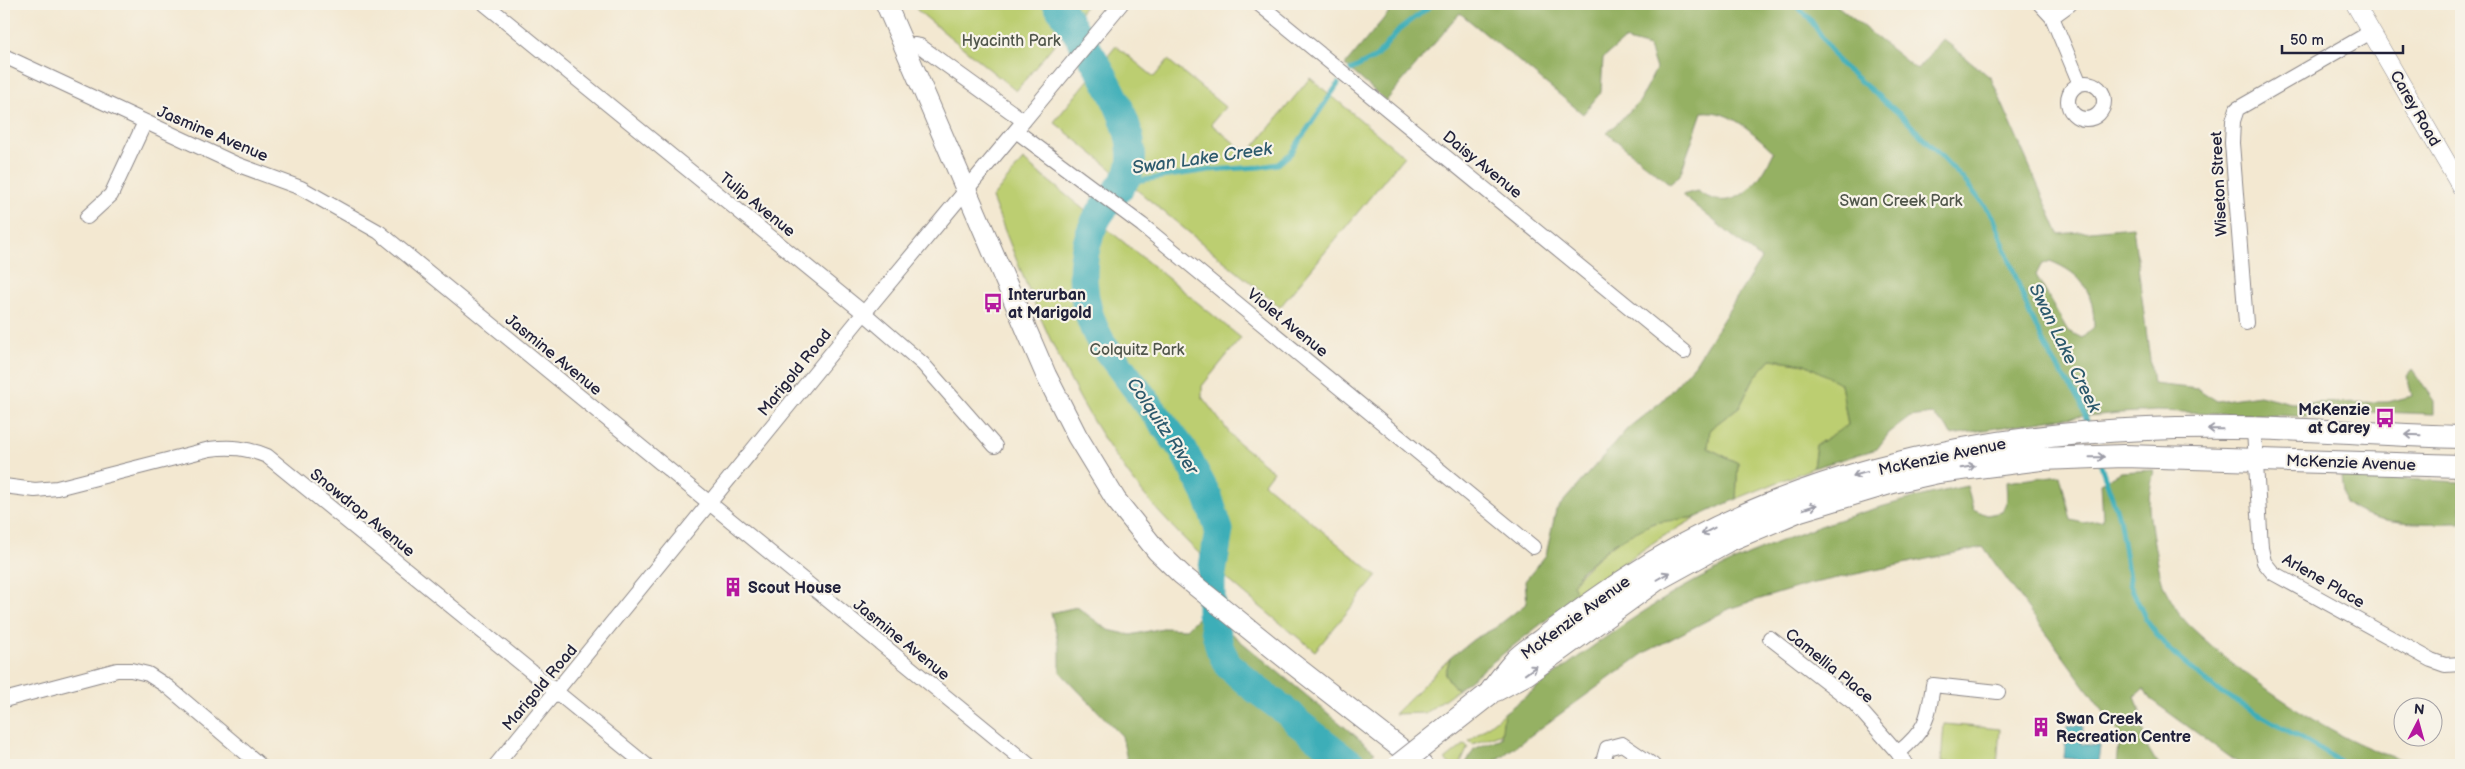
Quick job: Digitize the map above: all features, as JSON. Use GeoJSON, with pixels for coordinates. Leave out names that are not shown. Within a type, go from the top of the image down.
{"type":"FeatureCollection","features":[{"type":"Feature","properties":{"kind":"main road"},"geometry":{"type":"LineString","coordinates":[[886,4],[1046,375],[1077,436],[1116,500],[1157,551],[1189,580],[1422,765]]}},
{"type":"Feature","properties":{"kind":"main road","name":"McKenzie Avenue"},"geometry":{"type":"LineString","coordinates":[[1489,694],[1516,660],[1590,603],[1665,554],[1743,515],[1834,481],[1901,462],[1990,444],[2062,435],[2149,428],[2461,437]]}},
{"type":"Feature","properties":{"kind":"main road","name":"McKenzie Avenue"},"geometry":{"type":"LineString","coordinates":[[1399,765],[1489,694],[1526,674],[1656,580],[1752,529],[1848,495],[1938,472],[2012,461],[2070,457],[2255,458],[2461,466]]}},
{"type":"Feature","properties":{"kind":"street","name":"Tulip Avenue"},"geometry":{"type":"LineString","coordinates":[[485,4],[864,313],[923,364],[995,446]]}},
{"type":"Feature","properties":{"kind":"street","name":"Marigold Road"},"geometry":{"type":"LineString","coordinates":[[496,765],[557,693],[864,313],[1121,4]]}},
{"type":"Feature","properties":{"kind":"street","name":"Daisy Avenue"},"geometry":{"type":"LineString","coordinates":[[1259,4],[1684,352]]}},
{"type":"Feature","properties":{"kind":"street"},"geometry":{"type":"LineString","coordinates":[[2040,4],[2052,17],[2080,84]]}},
{"type":"Feature","properties":{"kind":"street"},"geometry":{"type":"LineString","coordinates":[[2052,17],[2070,4]]}},
{"type":"Feature","properties":{"kind":"street","name":"Carey Road"},"geometry":{"type":"LineString","coordinates":[[2355,4],[2461,187]]}},
{"type":"Feature","properties":{"kind":"street","name":"Wiseton Street"},"geometry":{"type":"LineString","coordinates":[[2246,323],[2232,161],[2233,121],[2235,115],[2238,109],[2252,98],[2371,32]]}},
{"type":"Feature","properties":{"kind":"street","name":"Violet Avenue"},"geometry":{"type":"LineString","coordinates":[[905,49],[914,45],[920,46],[1534,547]]}},
{"type":"Feature","properties":{"kind":"street","name":"Jasmine Avenue"},"geometry":{"type":"LineString","coordinates":[[4,56],[236,164],[301,188],[378,232],[1029,765]]}},
{"type":"Feature","properties":{"kind":"street"},"geometry":{"type":"LineString","coordinates":[[87,216],[111,195],[145,122]]}},
{"type":"Feature","properties":{"kind":"street","name":"Arlene Place"},"geometry":{"type":"LineString","coordinates":[[2254,430],[2261,548],[2264,562],[2273,574],[2431,660],[2445,665],[2461,664]]}},
{"type":"Feature","properties":{"kind":"street","name":"Snowdrop Avenue"},"geometry":{"type":"LineString","coordinates":[[4,486],[35,490],[57,488],[210,449],[230,446],[248,449],[267,456],[646,765]]}},
{"type":"Feature","properties":{"kind":"street","name":"Camellia Place"},"geometry":{"type":"LineString","coordinates":[[1770,638],[1854,703],[1898,753],[1906,765]]}},
{"type":"Feature","properties":{"kind":"street"},"geometry":{"type":"LineString","coordinates":[[4,700],[117,670],[131,670],[148,674],[168,688],[260,765]]}},
{"type":"Feature","properties":{"kind":"street"},"geometry":{"type":"LineString","coordinates":[[1898,753],[1916,738],[1924,728],[1929,717],[1933,685],[1998,692]]}},
{"type":"Feature","properties":{"kind":"street"},"geometry":{"type":"LineString","coordinates":[[1602,765],[1608,748],[1622,744],[1653,765]]}},
{"type":"Feature","properties":{"kind":"green space","name":"Hyacinth Park"},"geometry":{"type":"Polygon","coordinates":[[[915,4],[1087,4],[1016,91],[917,10],[915,4]]]}},
{"type":"Feature","properties":{"kind":"green space","name":"Swan Creek Park"},"geometry":{"type":"Polygon","coordinates":[[[1396,4],[1835,4],[1917,70],[1943,39],[1991,78],[2059,234],[2133,227],[2153,384],[2198,389],[2217,401],[2259,395],[2291,403],[2388,402],[2412,396],[2407,376],[2412,370],[2434,401],[2434,414],[2379,412],[2322,417],[2157,411],[2055,419],[1951,435],[1946,426],[1932,414],[1910,417],[1889,433],[1877,449],[1813,468],[1816,445],[1848,425],[1841,384],[1805,364],[1771,359],[1754,378],[1740,406],[1710,429],[1708,448],[1738,463],[1736,499],[1697,517],[1653,523],[1613,544],[1582,570],[1572,585],[1578,595],[1457,690],[1445,675],[1450,658],[1474,639],[1495,628],[1527,603],[1525,581],[1546,555],[1556,510],[1628,428],[1662,401],[1695,364],[1761,259],[1682,195],[1697,191],[1710,198],[1734,199],[1753,185],[1774,152],[1741,124],[1723,114],[1702,112],[1680,175],[1670,184],[1607,133],[1640,101],[1656,69],[1649,47],[1624,40],[1603,58],[1601,92],[1583,114],[1460,13],[1386,101],[1345,65],[1396,4]],[[2050,261],[2041,265],[2036,275],[2068,331],[2082,338],[2094,327],[2092,304],[2089,294],[2078,278],[2050,261]]]}},
{"type":"Feature","properties":{"kind":"green space"},"geometry":{"type":"Polygon","coordinates":[[[1116,46],[1154,77],[1168,60],[1225,107],[1211,124],[1248,154],[1310,78],[1404,156],[1280,307],[1054,122],[1116,46]]]}},
{"type":"Feature","properties":{"kind":"green space","name":"Colquitz Park"},"geometry":{"type":"Polygon","coordinates":[[[1023,160],[1241,338],[1202,386],[1202,397],[1235,440],[1273,471],[1264,483],[1377,576],[1315,651],[1233,584],[1175,529],[1128,474],[1103,437],[1081,400],[1042,322],[992,198],[1023,160]]]}},
{"type":"Feature","properties":{"kind":"green space"},"geometry":{"type":"Polygon","coordinates":[[[1771,359],[1805,364],[1841,383],[1848,426],[1816,445],[1813,468],[1736,499],[1738,463],[1708,448],[1710,429],[1740,406],[1754,378],[1771,359]]]}},
{"type":"Feature","properties":{"kind":"green space"},"geometry":{"type":"Polygon","coordinates":[[[2154,470],[2149,510],[2157,561],[2165,589],[2178,612],[2188,624],[2239,668],[2305,714],[2340,734],[2375,750],[2408,761],[2438,765],[2241,765],[2150,699],[2144,688],[2135,696],[2141,715],[2145,743],[2158,765],[2117,765],[2120,734],[1983,547],[1809,584],[1731,608],[1644,653],[1490,765],[1465,765],[1474,749],[1501,738],[1504,713],[1574,660],[1671,594],[1762,549],[1795,535],[1863,512],[1967,486],[1973,509],[1987,515],[2002,512],[2007,500],[2006,482],[2060,475],[2071,520],[2083,523],[2103,520],[2101,483],[2121,472],[2154,470]]]}},
{"type":"Feature","properties":{"kind":"green space"},"geometry":{"type":"Polygon","coordinates":[[[2342,476],[2461,482],[2461,523],[2400,522],[2385,520],[2357,511],[2345,503],[2342,476]]]}},
{"type":"Feature","properties":{"kind":"green space"},"geometry":{"type":"Polygon","coordinates":[[[1697,517],[1657,540],[1578,595],[1572,585],[1598,557],[1621,539],[1644,526],[1670,520],[1697,517]]]}},
{"type":"Feature","properties":{"kind":"green space"},"geometry":{"type":"Polygon","coordinates":[[[1077,607],[1108,630],[1131,635],[1163,628],[1186,629],[1204,611],[1375,752],[1358,765],[1128,765],[1122,736],[1060,672],[1060,649],[1051,613],[1077,607]]]}},
{"type":"Feature","properties":{"kind":"green space"},"geometry":{"type":"Polygon","coordinates":[[[1450,658],[1445,675],[1457,690],[1425,713],[1394,714],[1450,658]]]}},
{"type":"Feature","properties":{"kind":"green space"},"geometry":{"type":"Polygon","coordinates":[[[1504,713],[1502,733],[1473,744],[1469,741],[1504,713]]]}},
{"type":"Feature","properties":{"kind":"green space"},"geometry":{"type":"Polygon","coordinates":[[[1944,724],[2000,729],[1997,765],[1941,762],[1944,724]]]}},
{"type":"Feature","properties":{"kind":"green space"},"geometry":{"type":"Polygon","coordinates":[[[1465,744],[1468,747],[1460,765],[1451,765],[1445,760],[1465,744]]]}},
{"type":"Feature","properties":{"kind":"water"},"geometry":{"type":"Polygon","coordinates":[[[2067,725],[2083,726],[2081,744],[2100,746],[2098,762],[2064,758],[2067,725]]]}},
{"type":"Feature","properties":{"kind":"waterway","name":"Colquitz River"},"geometry":{"type":"LineString","coordinates":[[1057,4],[1106,81],[1126,125],[1131,146],[1131,164],[1126,178],[1097,218],[1090,233],[1086,249],[1083,281],[1085,297],[1094,328],[1101,342],[1183,450],[1208,497],[1219,530],[1211,580],[1211,613],[1220,649],[1228,665],[1253,687],[1353,765]]}},
{"type":"Feature","properties":{"kind":"waterway","name":"Swan Lake Creek"},"geometry":{"type":"LineString","coordinates":[[1351,70],[1376,57],[1399,30],[1433,4]]}},
{"type":"Feature","properties":{"kind":"waterway","name":"Swan Lake Creek"},"geometry":{"type":"LineString","coordinates":[[1794,4],[1810,19],[1840,64],[1903,117],[1963,179],[1993,216],[2030,315],[2052,359],[2080,401],[2089,427]]}},
{"type":"Feature","properties":{"kind":"waterway","name":"Swan Lake Creek"},"geometry":{"type":"LineString","coordinates":[[1122,183],[1209,170],[1278,164],[1291,153],[1338,84]]}},
{"type":"Feature","properties":{"kind":"waterway","name":"Swan Lake Creek"},"geometry":{"type":"LineString","coordinates":[[2100,463],[2119,517],[2130,584],[2146,620],[2168,649],[2217,690],[2347,765]]}},
{"type":"Feature","properties":{"kind":"place","name":"Interurban at Marigold"},"geometry":{"type":"Point","coordinates":[993,303]}},
{"type":"Feature","properties":{"kind":"place","name":"McKenzie at Carey"},"geometry":{"type":"Point","coordinates":[2385,418]}},
{"type":"Feature","properties":{"kind":"place","name":"Scout House"},"geometry":{"type":"Point","coordinates":[733,587]}},
{"type":"Feature","properties":{"kind":"place","name":"Swan Creek Recreation Centre"},"geometry":{"type":"Point","coordinates":[2041,727]}}]}
